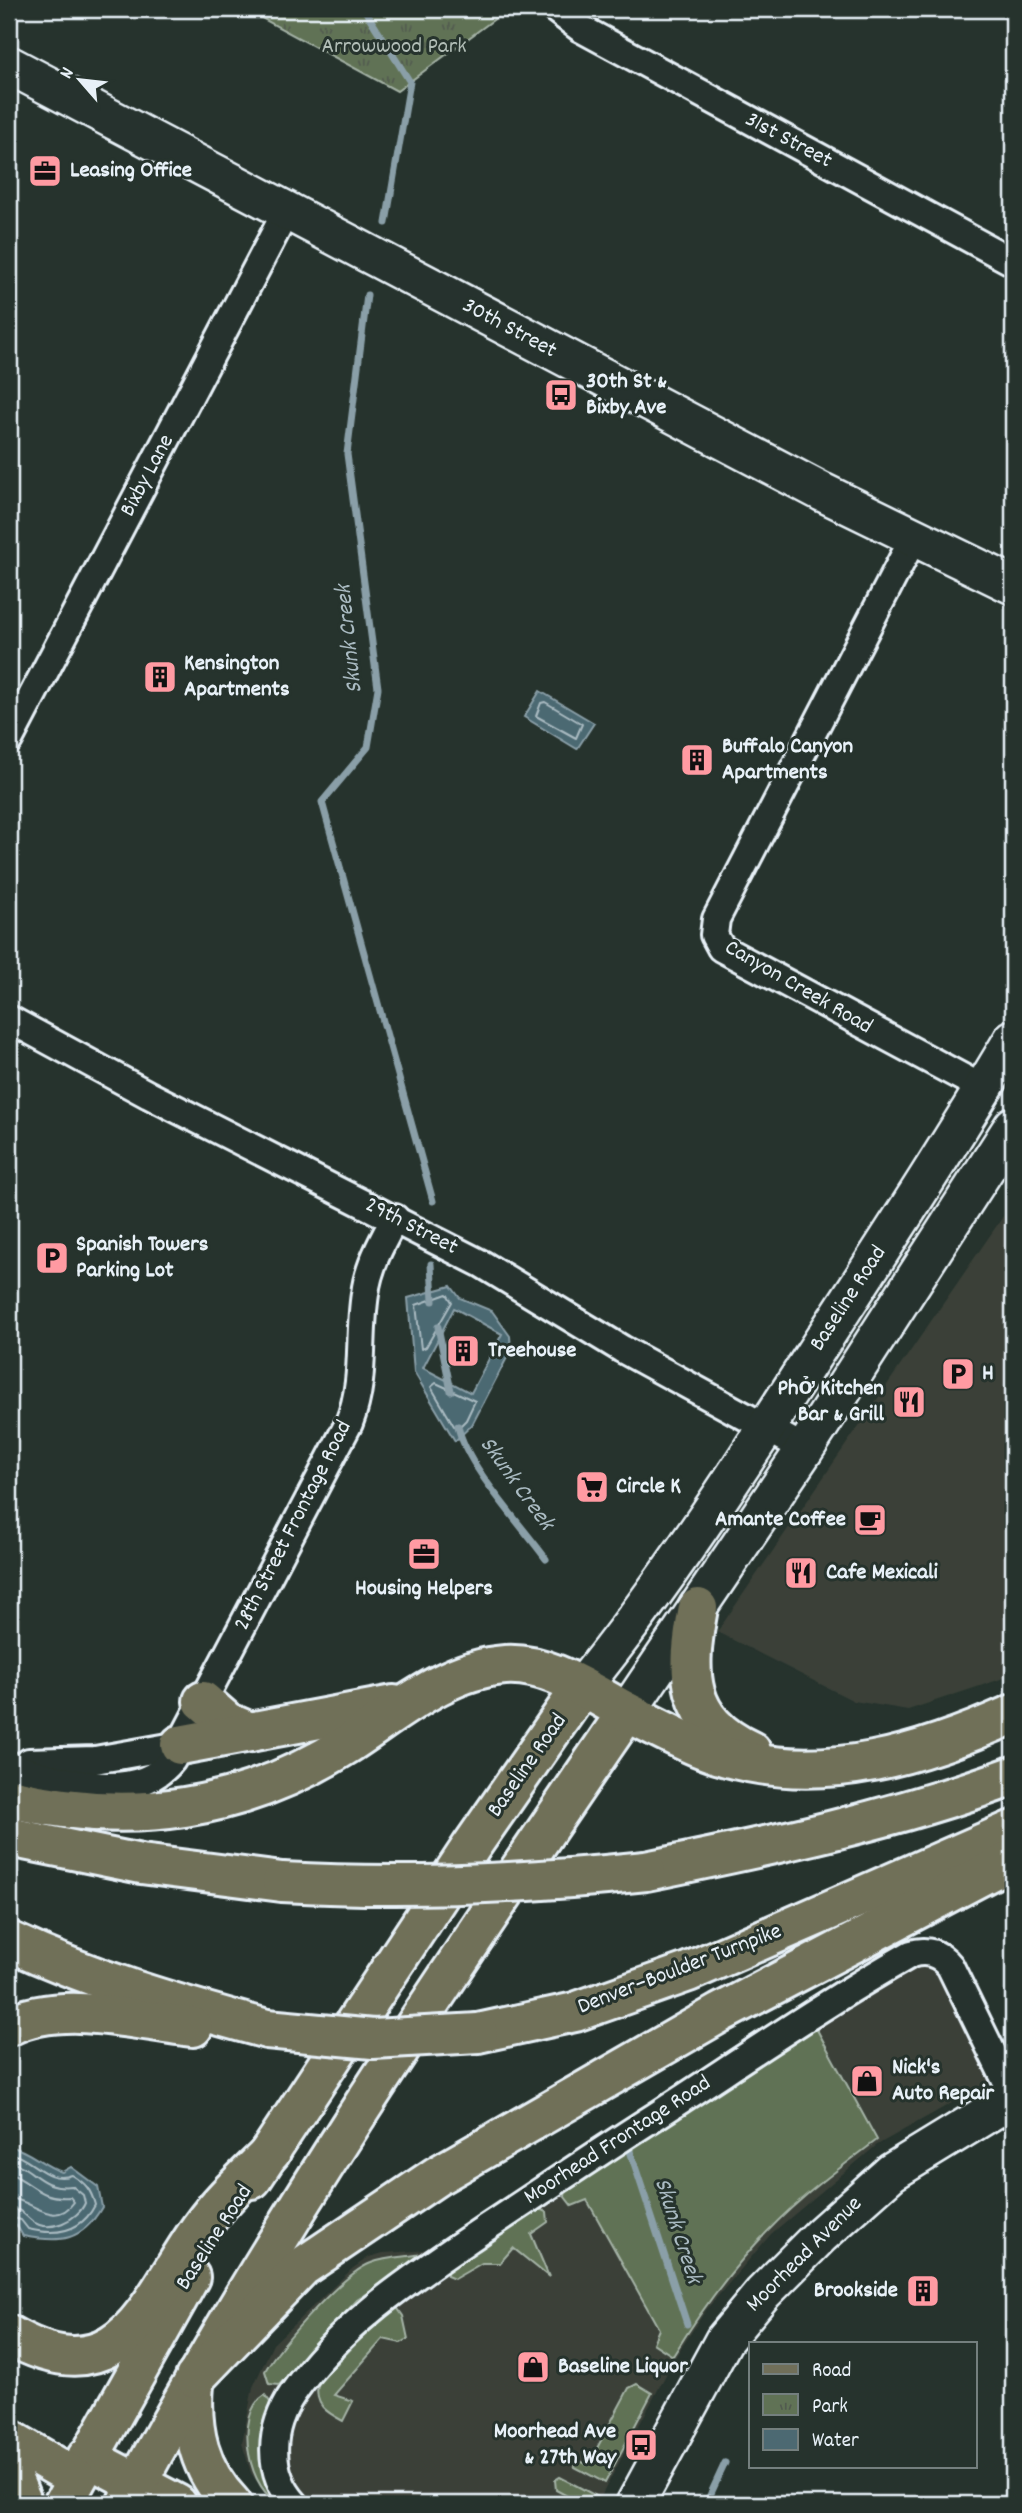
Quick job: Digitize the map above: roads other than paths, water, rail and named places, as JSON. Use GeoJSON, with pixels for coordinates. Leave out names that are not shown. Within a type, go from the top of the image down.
{"type":"FeatureCollection","features":[{"type":"Feature","properties":{"kind":"main road","name":"30th Street"},"geometry":{"type":"LineString","coordinates":[[9,65],[822,492],[1013,585]]}},
{"type":"Feature","properties":{"kind":"main road","name":"Baseline Road"},"geometry":{"type":"LineString","coordinates":[[75,2480],[168,2312],[271,2152],[464,1858],[582,1687],[680,1559],[984,1089],[1013,1039]]}},
{"type":"Feature","properties":{"kind":"main road","name":"Baseline Road"},"geometry":{"type":"LineString","coordinates":[[130,2497],[195,2378],[279,2234],[439,1989],[805,1449],[1013,1126]]}},
{"type":"Feature","properties":{"kind":"main road"},"geometry":{"type":"LineString","coordinates":[[698,1608],[690,1666],[696,1699],[702,1712],[714,1728],[733,1742],[796,1767]]}},
{"type":"Feature","properties":{"kind":"main road"},"geometry":{"type":"LineString","coordinates":[[9,1798],[65,1809],[124,1813],[178,1809],[234,1797],[279,1782],[323,1759],[416,1699],[480,1669],[509,1665],[534,1669],[582,1687],[627,1712],[720,1755],[761,1765],[834,1767],[890,1759],[964,1736],[1013,1714]]}},
{"type":"Feature","properties":{"kind":"main road"},"geometry":{"type":"LineString","coordinates":[[180,1745],[416,1699]]}},
{"type":"Feature","properties":{"kind":"main road"},"geometry":{"type":"LineString","coordinates":[[203,1701],[227,1722],[250,1732]]}},
{"type":"Feature","properties":{"kind":"main road"},"geometry":{"type":"LineString","coordinates":[[9,1837],[141,1864],[282,1882],[358,1886],[481,1886],[646,1871],[826,1834],[962,1795],[1013,1776]]}},
{"type":"Feature","properties":{"kind":"main road","name":"Denver–Boulder Turnpike"},"geometry":{"type":"LineString","coordinates":[[9,1941],[64,1967],[267,2029],[373,2039],[478,2033],[575,2012],[688,1972],[1013,1830]]}},
{"type":"Feature","properties":{"kind":"main road"},"geometry":{"type":"LineString","coordinates":[[232,2504],[202,2463],[195,2438],[195,2378],[302,2267],[426,2182],[720,2013],[1013,1859]]}},
{"type":"Feature","properties":{"kind":"main road"},"geometry":{"type":"LineString","coordinates":[[9,2026],[43,2016],[81,2014],[199,2028],[267,2029]]}},
{"type":"Feature","properties":{"kind":"main road","name":"Moorhead Avenue"},"geometry":{"type":"LineString","coordinates":[[635,2504],[724,2340],[756,2301],[821,2235],[891,2172],[1013,2097]]}},
{"type":"Feature","properties":{"kind":"main road"},"geometry":{"type":"LineString","coordinates":[[9,2335],[51,2354],[83,2358],[109,2348],[131,2331],[147,2311],[215,2209],[271,2152]]}},
{"type":"Feature","properties":{"kind":"main road"},"geometry":{"type":"LineString","coordinates":[[9,2438],[75,2480],[130,2497],[177,2504]]}},
{"type":"Feature","properties":{"kind":"main road"},"geometry":{"type":"LineString","coordinates":[[9,2470],[23,2504]]}},
{"type":"Feature","properties":{"kind":"street","name":"31st Street"},"geometry":{"type":"LineString","coordinates":[[559,13],[1013,262]]}},
{"type":"Feature","properties":{"kind":"street","name":"Bixby Lane"},"geometry":{"type":"LineString","coordinates":[[9,740],[286,212]]}},
{"type":"Feature","properties":{"kind":"street","name":"Canyon Creek Road"},"geometry":{"type":"LineString","coordinates":[[914,537],[716,919],[714,935],[721,948],[984,1089]]}},
{"type":"Feature","properties":{"kind":"street","name":"29th Street"},"geometry":{"type":"LineString","coordinates":[[9,1019],[149,1095],[395,1218],[512,1280],[622,1349],[805,1449]]}},
{"type":"Feature","properties":{"kind":"street","name":"28th Street Frontage Road"},"geometry":{"type":"LineString","coordinates":[[180,1745],[354,1411],[361,1384],[367,1281],[380,1245],[395,1218]]}},
{"type":"Feature","properties":{"kind":"street"},"geometry":{"type":"LineString","coordinates":[[9,1763],[95,1760],[180,1745]]}},
{"type":"Feature","properties":{"kind":"street","name":"Moorhead Frontage Road"},"geometry":{"type":"LineString","coordinates":[[295,2504],[284,2492],[274,2460],[274,2446],[283,2410],[293,2392],[331,2347],[381,2300],[576,2167],[900,1960],[918,1951],[945,1959],[1013,2097]]}},
{"type":"Feature","properties":{"kind":"water"},"geometry":{"type":"Polygon","coordinates":[[[540,691],[594,723],[577,749],[524,717],[540,691]]]}},
{"type":"Feature","properties":{"kind":"water"},"geometry":{"type":"Polygon","coordinates":[[[451,1286],[460,1298],[492,1311],[510,1336],[511,1350],[472,1425],[455,1441],[414,1372],[408,1298],[451,1286]],[[454,1308],[423,1368],[471,1393],[502,1334],[454,1308]]]}},
{"type":"Feature","properties":{"kind":"water"},"geometry":{"type":"Polygon","coordinates":[[[9,2146],[62,2172],[71,2167],[98,2187],[102,2207],[94,2219],[69,2237],[48,2239],[23,2236],[17,2226],[9,2223],[9,2146]]]}},
{"type":"Feature","properties":{"kind":"waterway","name":"Skunk Creek"},"geometry":{"type":"LineString","coordinates":[[364,9],[410,82],[386,223]]}},
{"type":"Feature","properties":{"kind":"waterway","name":"Skunk Creek"},"geometry":{"type":"LineString","coordinates":[[367,295],[347,454],[378,688],[368,747],[322,802],[433,1201]]}},
{"type":"Feature","properties":{"kind":"waterway","name":"Skunk Creek"},"geometry":{"type":"LineString","coordinates":[[431,1264],[433,1301]]}},
{"type":"Feature","properties":{"kind":"waterway","name":"Skunk Creek"},"geometry":{"type":"LineString","coordinates":[[438,1327],[451,1391]]}},
{"type":"Feature","properties":{"kind":"waterway","name":"Skunk Creek"},"geometry":{"type":"LineString","coordinates":[[458,1426],[463,1442],[483,1476],[546,1559]]}},
{"type":"Feature","properties":{"kind":"waterway","name":"Skunk Creek"},"geometry":{"type":"LineString","coordinates":[[630,2151],[687,2324]]}},
{"type":"Feature","properties":{"kind":"waterway","name":"Skunk Creek"},"geometry":{"type":"LineString","coordinates":[[706,2504],[725,2463]]}},
{"type":"Feature","properties":{"kind":"place","name":"Leasing Office"},"geometry":{"type":"Point","coordinates":[45,171]}},
{"type":"Feature","properties":{"kind":"place","name":"30th St & Bixby Ave"},"geometry":{"type":"Point","coordinates":[561,395]}},
{"type":"Feature","properties":{"kind":"place","name":"Kensington Apartments"},"geometry":{"type":"Point","coordinates":[160,677]}},
{"type":"Feature","properties":{"kind":"place","name":"Buffalo Canyon Apartments"},"geometry":{"type":"Point","coordinates":[697,760]}},
{"type":"Feature","properties":{"kind":"place","name":"Spanish Towers Parking Lot"},"geometry":{"type":"Point","coordinates":[52,1258]}},
{"type":"Feature","properties":{"kind":"place","name":"Treehouse"},"geometry":{"type":"Point","coordinates":[463,1351]}},
{"type":"Feature","properties":{"kind":"place","name":"H"},"geometry":{"type":"Point","coordinates":[958,1374]}},
{"type":"Feature","properties":{"kind":"place","name":"Phở Kitchen Bar & Grill"},"geometry":{"type":"Point","coordinates":[909,1402]}},
{"type":"Feature","properties":{"kind":"place","name":"Circle K"},"geometry":{"type":"Point","coordinates":[592,1487]}},
{"type":"Feature","properties":{"kind":"place","name":"Amante Coffee"},"geometry":{"type":"Point","coordinates":[870,1520]}},
{"type":"Feature","properties":{"kind":"place","name":"Housing Helpers"},"geometry":{"type":"Point","coordinates":[424,1554]}},
{"type":"Feature","properties":{"kind":"place","name":"Cafe Mexicali"},"geometry":{"type":"Point","coordinates":[801,1573]}},
{"type":"Feature","properties":{"kind":"place","name":"Nick's Auto Repair"},"geometry":{"type":"Point","coordinates":[867,2081]}},
{"type":"Feature","properties":{"kind":"place","name":"Brookside"},"geometry":{"type":"Point","coordinates":[923,2291]}},
{"type":"Feature","properties":{"kind":"place","name":"Baseline Liquor"},"geometry":{"type":"Point","coordinates":[533,2367]}},
{"type":"Feature","properties":{"kind":"place","name":"Moorhead Ave & 27th Way"},"geometry":{"type":"Point","coordinates":[641,2445]}},
{"type":"Feature","properties":{"kind":"park label","name":"Arrowwood Park"},"geometry":{"type":"Point","coordinates":[394,47]}}]}
